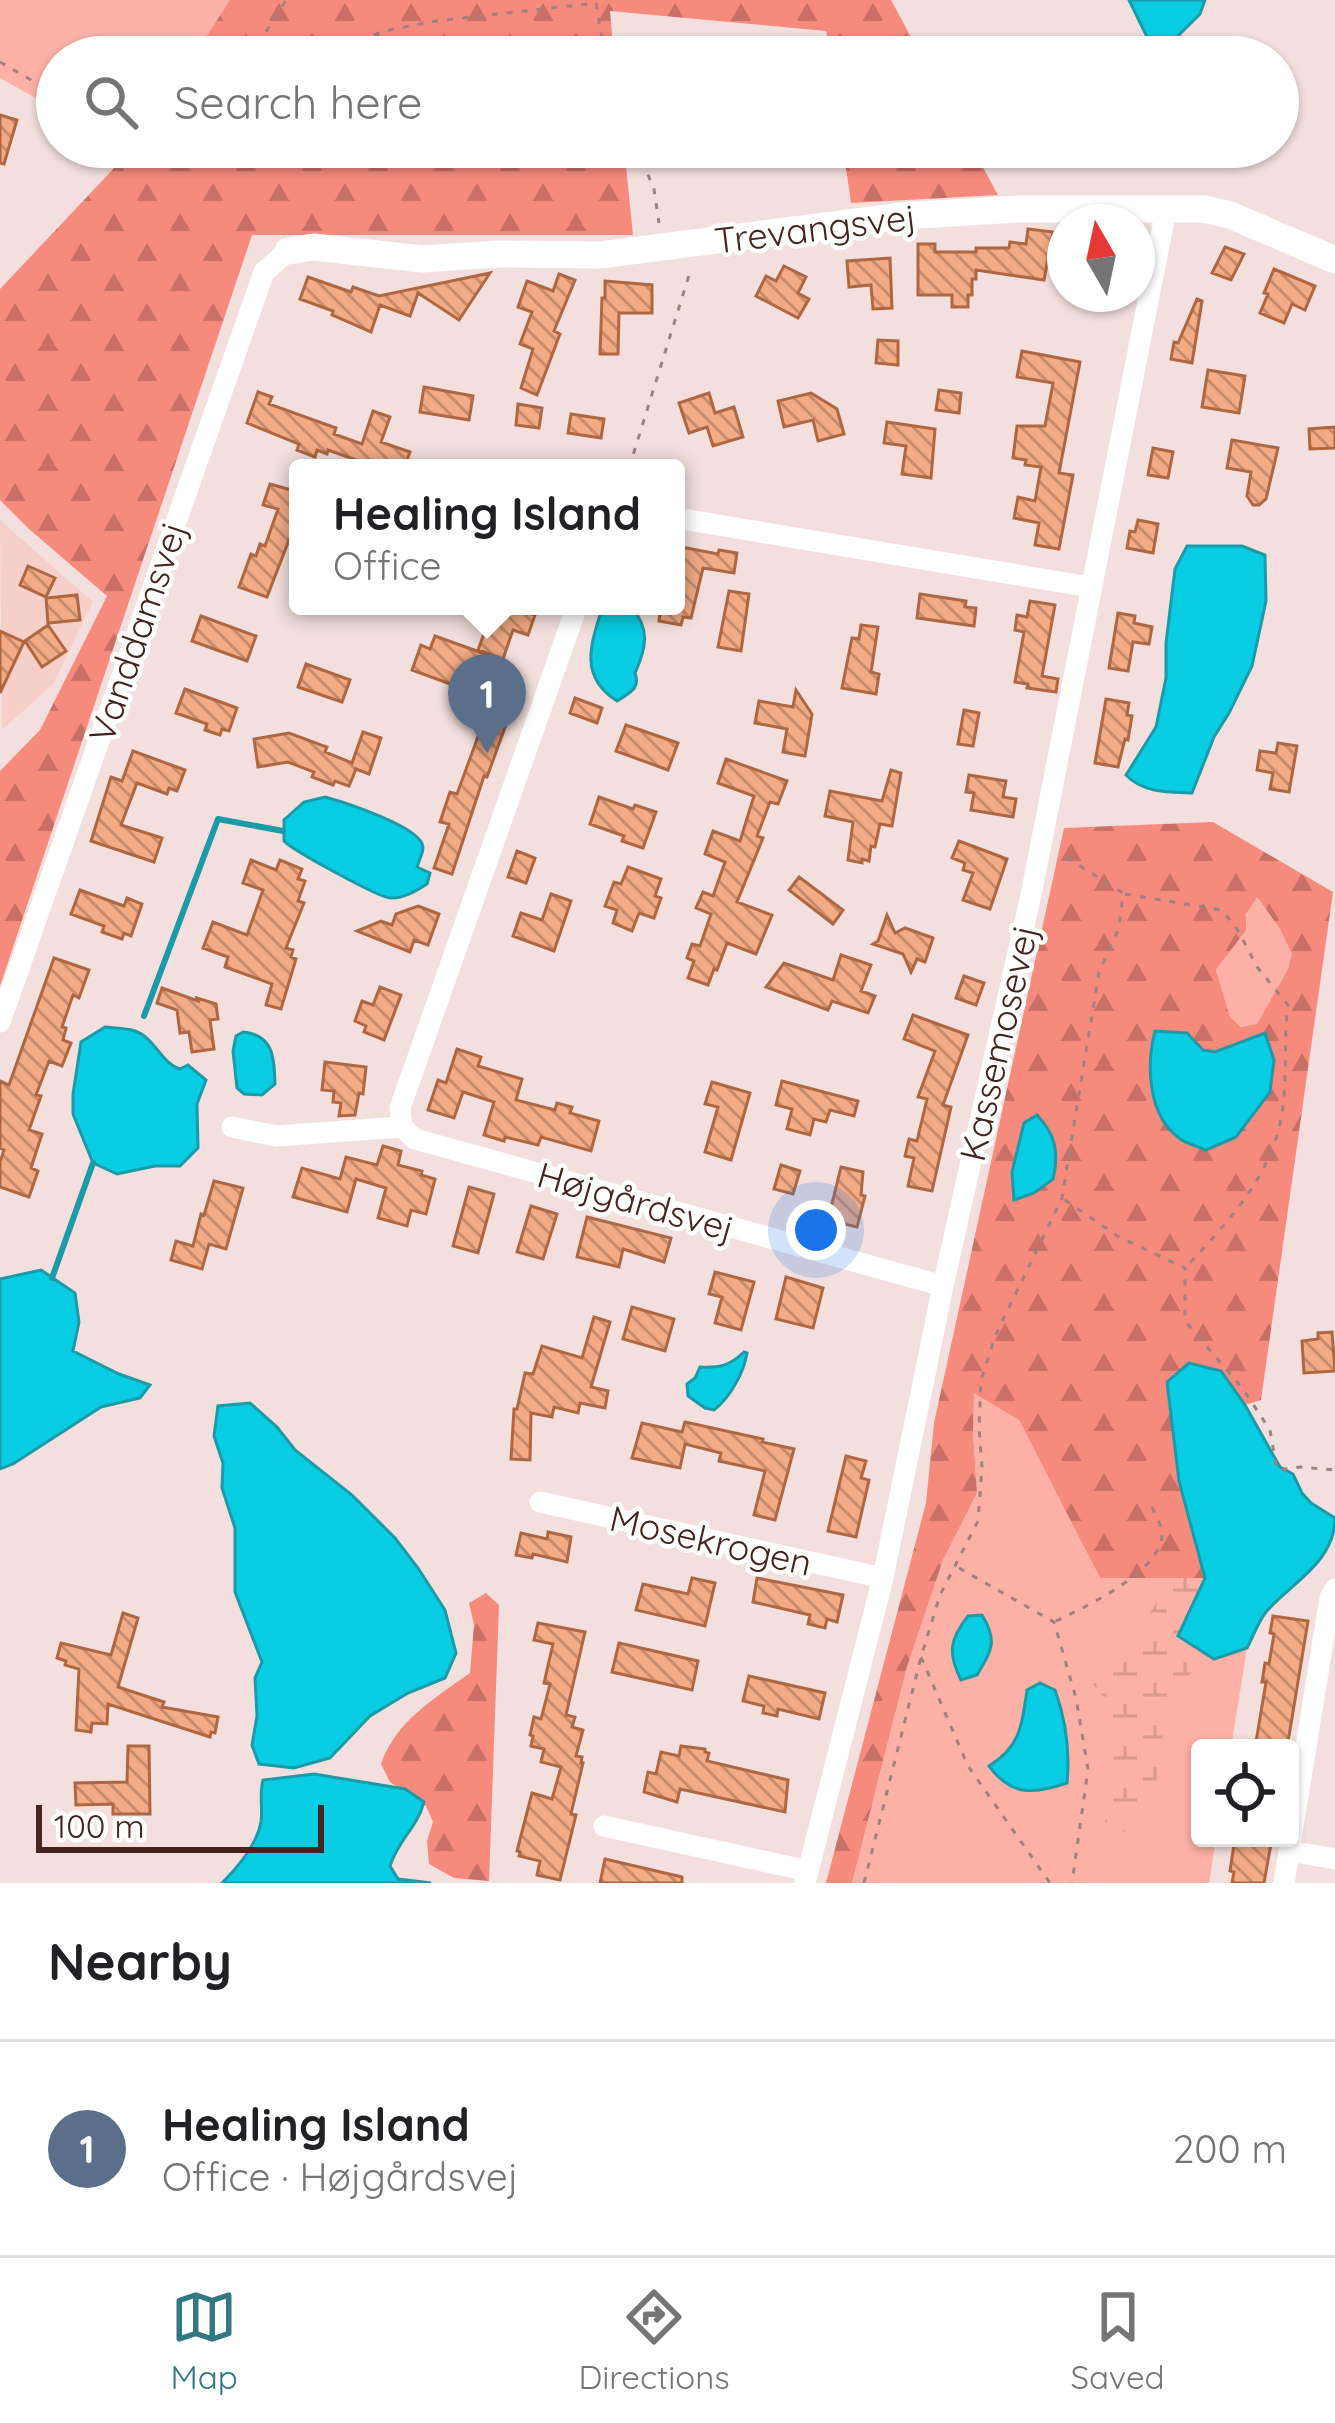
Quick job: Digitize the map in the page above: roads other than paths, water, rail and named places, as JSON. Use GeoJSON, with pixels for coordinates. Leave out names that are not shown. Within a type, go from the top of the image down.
{"type":"FeatureCollection","features":[{"type":"Feature","properties":{"kind":"street","name":"Trevangsvej"},"geometry":{"type":"LineString","coordinates":[[288,251],[314,247],[422,260],[499,254],[600,255],[902,216],[1017,209],[1204,209],[1230,215],[1335,260]]}},
{"type":"Feature","properties":{"kind":"street","name":"Kassemosevej"},"geometry":{"type":"LineString","coordinates":[[604,1826],[806,1877],[883,1578],[1042,840],[1166,210]]}},
{"type":"Feature","properties":{"kind":"street","name":"Vanddamsvej"},"geometry":{"type":"LineString","coordinates":[[0,1022],[264,272],[288,251]]}},
{"type":"Feature","properties":{"kind":"street"},"geometry":{"type":"LineString","coordinates":[[685,520],[1090,587]]}},
{"type":"Feature","properties":{"kind":"street"},"geometry":{"type":"LineString","coordinates":[[402,1127],[400,1108],[574,615]]}},
{"type":"Feature","properties":{"kind":"street","name":"Højgårdsvej"},"geometry":{"type":"LineString","coordinates":[[232,1127],[276,1136],[402,1127],[415,1139],[943,1286]]}},
{"type":"Feature","properties":{"kind":"street","name":"Mosekrogen"},"geometry":{"type":"LineString","coordinates":[[540,1502],[883,1578]]}},
{"type":"Feature","properties":{"kind":"street"},"geometry":{"type":"LineString","coordinates":[[1284,1883],[1335,1589]]}},
{"type":"Feature","properties":{"kind":"street"},"geometry":{"type":"LineString","coordinates":[[1289,1852],[1335,1859]]}},
{"type":"Feature","properties":{"kind":"water"},"geometry":{"type":"Polygon","coordinates":[[[1129,0],[1205,0],[1200,14],[1178,36],[1147,36],[1129,0]]]}},
{"type":"Feature","properties":{"kind":"water"},"geometry":{"type":"Polygon","coordinates":[[[1187,546],[1242,546],[1265,555],[1266,601],[1252,666],[1214,737],[1192,793],[1148,788],[1126,775],[1156,727],[1166,678],[1175,569],[1187,546]]]}},
{"type":"Feature","properties":{"kind":"water"},"geometry":{"type":"Polygon","coordinates":[[[601,615],[637,615],[644,646],[630,693],[617,701],[605,691],[592,670],[592,646],[601,615]]]}},
{"type":"Feature","properties":{"kind":"water"},"geometry":{"type":"Polygon","coordinates":[[[325,797],[410,831],[423,847],[417,867],[430,873],[427,884],[390,898],[284,841],[284,820],[304,802],[325,797]]]}},
{"type":"Feature","properties":{"kind":"water"},"geometry":{"type":"Polygon","coordinates":[[[105,1027],[142,1034],[173,1066],[188,1065],[206,1080],[197,1104],[198,1148],[180,1166],[117,1174],[93,1163],[73,1114],[73,1094],[81,1042],[105,1027]]]}},
{"type":"Feature","properties":{"kind":"water"},"geometry":{"type":"Polygon","coordinates":[[[1155,1031],[1187,1033],[1203,1050],[1215,1052],[1265,1033],[1274,1060],[1270,1092],[1236,1137],[1206,1150],[1182,1140],[1169,1128],[1152,1089],[1155,1031]]]}},
{"type":"Feature","properties":{"kind":"water"},"geometry":{"type":"Polygon","coordinates":[[[243,1032],[261,1038],[273,1057],[275,1084],[262,1095],[244,1094],[237,1088],[233,1051],[236,1036],[243,1032]]]}},
{"type":"Feature","properties":{"kind":"water"},"geometry":{"type":"Polygon","coordinates":[[[1037,1115],[1054,1145],[1053,1179],[1014,1200],[1012,1172],[1024,1123],[1037,1115]]]}},
{"type":"Feature","properties":{"kind":"water"},"geometry":{"type":"Polygon","coordinates":[[[41,1270],[75,1293],[79,1322],[73,1351],[150,1385],[140,1398],[101,1407],[0,1469],[0,1279],[41,1270]]]}},
{"type":"Feature","properties":{"kind":"water"},"geometry":{"type":"Polygon","coordinates":[[[744,1352],[735,1384],[714,1410],[688,1396],[687,1384],[700,1367],[724,1365],[744,1352]]]}},
{"type":"Feature","properties":{"kind":"water"},"geometry":{"type":"Polygon","coordinates":[[[1189,1363],[1221,1371],[1280,1467],[1293,1474],[1311,1503],[1335,1518],[1320,1559],[1266,1612],[1247,1648],[1214,1659],[1178,1636],[1205,1578],[1179,1481],[1167,1382],[1189,1363]]]}},
{"type":"Feature","properties":{"kind":"water"},"geometry":{"type":"Polygon","coordinates":[[[250,1403],[295,1450],[352,1495],[395,1538],[445,1610],[456,1653],[445,1678],[370,1716],[330,1758],[294,1768],[259,1764],[252,1745],[257,1716],[255,1678],[262,1662],[235,1592],[235,1528],[222,1488],[223,1463],[214,1436],[218,1406],[250,1403]]]}},
{"type":"Feature","properties":{"kind":"water"},"geometry":{"type":"Polygon","coordinates":[[[982,1615],[990,1632],[989,1652],[977,1675],[961,1680],[952,1655],[954,1640],[968,1616],[982,1615]]]}},
{"type":"Feature","properties":{"kind":"water"},"geometry":{"type":"Polygon","coordinates":[[[1040,1683],[1055,1690],[1062,1713],[1067,1783],[1024,1790],[1006,1783],[989,1766],[1014,1742],[1027,1690],[1040,1683]]]}},
{"type":"Feature","properties":{"kind":"water"},"geometry":{"type":"Polygon","coordinates":[[[314,1774],[405,1789],[424,1802],[390,1866],[398,1879],[431,1883],[222,1883],[246,1855],[259,1830],[263,1780],[314,1774]]]}},
{"type":"Feature","properties":{"kind":"waterway"},"geometry":{"type":"LineString","coordinates":[[144,1016],[218,819],[283,831]]}},
{"type":"Feature","properties":{"kind":"waterway"},"geometry":{"type":"LineString","coordinates":[[52,1278],[93,1163]]}},
{"type":"Feature","properties":{"kind":"place","name":"Healing Island"},"geometry":{"type":"Point","coordinates":[487,753]}}]}
